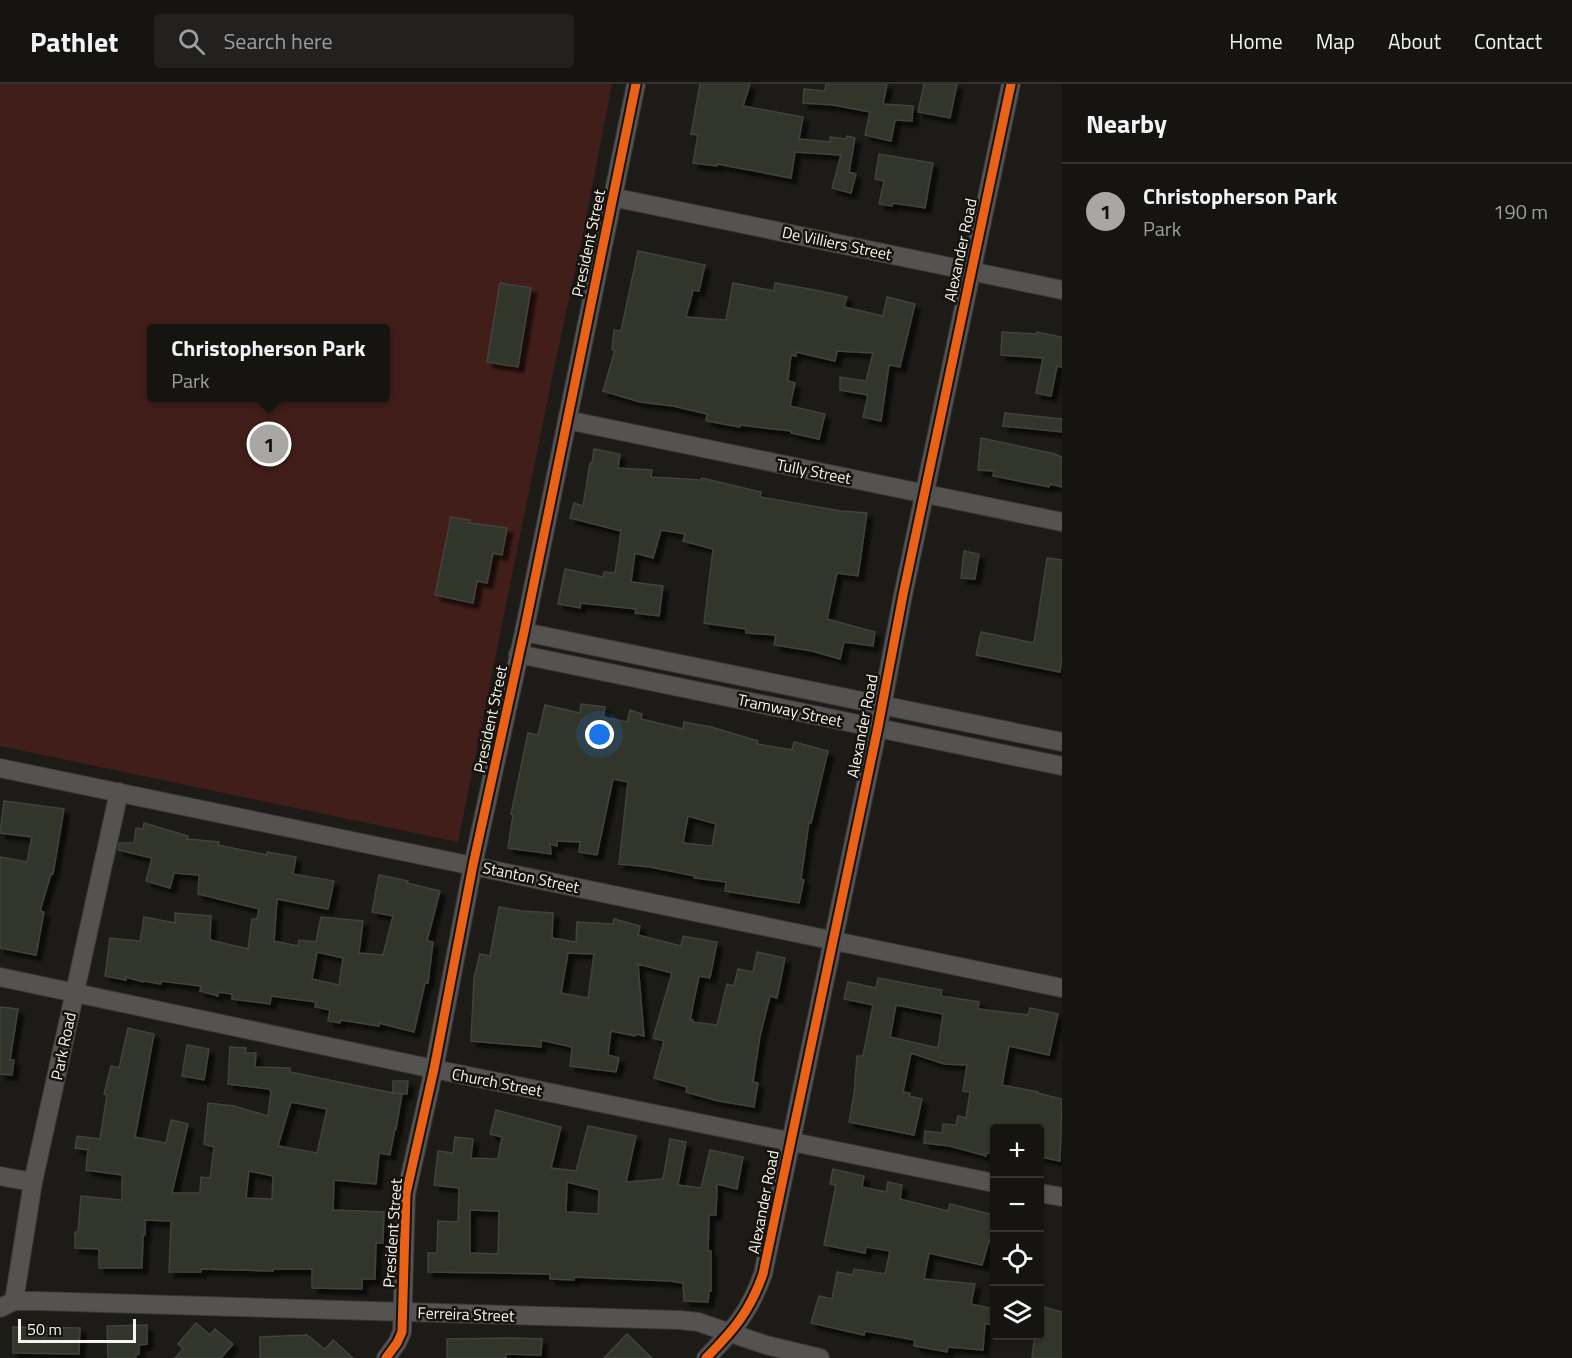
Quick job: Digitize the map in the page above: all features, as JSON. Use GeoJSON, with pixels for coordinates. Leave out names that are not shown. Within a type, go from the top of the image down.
{"type":"FeatureCollection","features":[{"type":"Feature","properties":{"kind":"street","name":"President Street"},"geometry":{"type":"LineString","coordinates":[[386,1358],[402,1332],[406,1194],[434,1069],[473,865],[524,632],[636,84]]}},
{"type":"Feature","properties":{"kind":"street","name":"Alexander Road"},"geometry":{"type":"LineString","coordinates":[[706,1358],[731,1332],[755,1298],[763,1274],[878,728],[970,271],[1011,84]]}},
{"type":"Feature","properties":{"kind":"street","name":"De Villiers Street"},"geometry":{"type":"LineString","coordinates":[[612,197],[1062,290]]}},
{"type":"Feature","properties":{"kind":"street","name":"Tully Street"},"geometry":{"type":"LineString","coordinates":[[567,420],[1062,522]]}},
{"type":"Feature","properties":{"kind":"street","name":"Tramway Street"},"geometry":{"type":"LineString","coordinates":[[524,632],[1062,742]]}},
{"type":"Feature","properties":{"kind":"street","name":"Tramway Street"},"geometry":{"type":"LineString","coordinates":[[518,654],[1062,766]]}},
{"type":"Feature","properties":{"kind":"street"},"geometry":{"type":"LineString","coordinates":[[696,690],[701,667]]}},
{"type":"Feature","properties":{"kind":"street","name":"Stanton Street"},"geometry":{"type":"LineString","coordinates":[[0,768],[1062,988]]}},
{"type":"Feature","properties":{"kind":"street","name":"Park Road"},"geometry":{"type":"LineString","coordinates":[[7,1305],[119,792]]}},
{"type":"Feature","properties":{"kind":"street","name":"Church Street"},"geometry":{"type":"LineString","coordinates":[[0,977],[434,1069],[990,1182]]}},
{"type":"Feature","properties":{"kind":"street"},"geometry":{"type":"LineString","coordinates":[[0,1176],[33,1182]]}},
{"type":"Feature","properties":{"kind":"street"},"geometry":{"type":"LineString","coordinates":[[1044,1193],[1062,1197]]}},
{"type":"Feature","properties":{"kind":"street","name":"Ferreira Street"},"geometry":{"type":"LineString","coordinates":[[7,1305],[402,1312],[680,1320],[698,1322],[766,1345],[820,1358]]}},
{"type":"Feature","properties":{"kind":"shaded area"},"geometry":{"type":"Polygon","coordinates":[[[0,84],[612,84],[458,842],[0,746],[0,84]]]}},
{"type":"Feature","properties":{"kind":"building"},"geometry":{"type":"Polygon","coordinates":[[[700,84],[750,84],[743,106],[803,117],[799,139],[830,142],[830,137],[855,138],[849,172],[856,174],[851,193],[832,188],[841,155],[795,152],[791,178],[717,164],[717,166],[693,163],[698,135],[691,134],[700,84]]]}},
{"type":"Feature","properties":{"kind":"building"},"geometry":{"type":"Polygon","coordinates":[[[826,84],[887,84],[883,104],[913,106],[912,121],[895,120],[891,141],[865,135],[870,112],[833,105],[803,103],[804,89],[825,91],[826,84]]]}},
{"type":"Feature","properties":{"kind":"building"},"geometry":{"type":"Polygon","coordinates":[[[924,84],[957,84],[950,118],[918,112],[924,84]]]}},
{"type":"Feature","properties":{"kind":"building"},"geometry":{"type":"Polygon","coordinates":[[[879,154],[933,163],[925,208],[893,203],[892,206],[879,204],[884,181],[875,179],[879,154]]]}},
{"type":"Feature","properties":{"kind":"building"},"geometry":{"type":"Polygon","coordinates":[[[638,251],[705,265],[699,291],[693,290],[686,317],[726,320],[733,283],[774,291],[775,283],[820,291],[847,297],[844,307],[883,316],[887,297],[915,304],[900,367],[889,365],[881,421],[863,417],[868,395],[840,390],[840,377],[866,381],[873,353],[837,351],[835,361],[796,352],[796,356],[791,355],[788,381],[795,383],[790,406],[825,414],[819,439],[791,433],[791,431],[740,425],[740,427],[706,421],[707,414],[673,406],[640,402],[603,391],[615,350],[612,350],[614,330],[621,331],[638,251]]]}},
{"type":"Feature","properties":{"kind":"building"},"geometry":{"type":"Polygon","coordinates":[[[500,283],[531,288],[518,367],[487,362],[500,283]]]}},
{"type":"Feature","properties":{"kind":"building"},"geometry":{"type":"Polygon","coordinates":[[[1002,332],[1036,334],[1037,332],[1062,337],[1062,367],[1057,366],[1051,396],[1036,393],[1043,358],[1001,355],[1002,332]]]}},
{"type":"Feature","properties":{"kind":"building"},"geometry":{"type":"Polygon","coordinates":[[[1005,413],[1062,419],[1062,432],[1003,426],[1005,413]]]}},
{"type":"Feature","properties":{"kind":"building"},"geometry":{"type":"Polygon","coordinates":[[[981,438],[1062,457],[1062,487],[1050,484],[1049,487],[993,476],[994,471],[978,470],[981,438]]]}},
{"type":"Feature","properties":{"kind":"building"},"geometry":{"type":"Polygon","coordinates":[[[594,449],[620,454],[618,468],[652,470],[651,477],[701,480],[702,478],[761,492],[760,497],[841,511],[867,513],[858,576],[837,573],[827,619],[875,632],[873,646],[844,642],[840,659],[812,651],[774,645],[776,635],[746,633],[746,629],[704,623],[713,549],[683,541],[685,534],[661,530],[653,558],[635,553],[631,582],[663,586],[659,616],[635,613],[636,609],[581,603],[580,608],[558,604],[565,569],[603,577],[604,572],[615,573],[621,531],[570,518],[574,503],[583,506],[594,449]]]}},
{"type":"Feature","properties":{"kind":"building"},"geometry":{"type":"Polygon","coordinates":[[[451,517],[470,520],[469,523],[507,528],[502,555],[493,553],[487,583],[477,581],[473,603],[435,595],[451,517]]]}},
{"type":"Feature","properties":{"kind":"building"},"geometry":{"type":"Polygon","coordinates":[[[964,551],[979,554],[975,579],[961,578],[964,551]]]}},
{"type":"Feature","properties":{"kind":"building"},"geometry":{"type":"Polygon","coordinates":[[[1047,558],[1062,560],[1060,672],[976,655],[981,632],[1034,643],[1047,558]]]}},
{"type":"Feature","properties":{"kind":"building"},"geometry":{"type":"Polygon","coordinates":[[[581,704],[605,707],[603,717],[627,722],[630,710],[642,714],[641,719],[683,729],[684,722],[711,727],[758,741],[757,744],[792,750],[794,742],[828,751],[811,823],[809,822],[801,879],[804,880],[799,903],[725,891],[726,882],[694,878],[695,876],[650,867],[619,864],[628,782],[613,779],[597,855],[579,852],[580,842],[557,841],[557,846],[550,844],[551,854],[508,848],[513,815],[511,814],[528,733],[538,735],[545,705],[580,713],[581,704]],[[688,816],[683,843],[712,846],[716,824],[688,816]]]}},
{"type":"Feature","properties":{"kind":"building"},"geometry":{"type":"Polygon","coordinates":[[[4,801],[64,809],[53,874],[51,874],[40,911],[44,912],[36,955],[0,948],[0,857],[27,862],[32,837],[0,833],[4,801]]]}},
{"type":"Feature","properties":{"kind":"building"},"geometry":{"type":"Polygon","coordinates":[[[144,823],[188,836],[187,839],[219,842],[218,845],[267,855],[267,852],[296,857],[293,874],[334,881],[328,909],[277,899],[274,941],[298,946],[299,940],[316,942],[321,917],[363,921],[359,953],[383,955],[393,916],[372,912],[379,875],[440,891],[427,941],[433,942],[428,983],[425,983],[414,1032],[379,1023],[379,1026],[341,1020],[340,1023],[328,1021],[330,1010],[315,1007],[316,1002],[271,996],[270,1004],[232,999],[232,994],[218,992],[218,996],[200,991],[201,986],[161,981],[161,984],[126,977],[126,980],[105,976],[110,938],[140,941],[144,917],[175,923],[175,913],[211,916],[210,940],[248,949],[252,919],[257,919],[259,909],[198,894],[199,875],[174,873],[170,888],[146,881],[152,858],[118,850],[119,843],[134,843],[136,828],[143,829],[144,823]],[[317,952],[312,979],[339,985],[343,958],[317,952]]]}},
{"type":"Feature","properties":{"kind":"building"},"geometry":{"type":"Polygon","coordinates":[[[499,907],[553,913],[552,938],[576,942],[577,922],[613,924],[614,919],[640,926],[638,935],[681,946],[683,936],[717,942],[710,978],[699,976],[690,1020],[717,1025],[727,984],[734,986],[738,969],[753,972],[757,952],[785,958],[777,998],[770,996],[760,1036],[753,1082],[758,1083],[754,1107],[718,1101],[686,1092],[687,1087],[654,1078],[664,1041],[653,1038],[672,973],[638,964],[644,1036],[611,1031],[608,1055],[619,1058],[616,1072],[570,1066],[572,1047],[541,1040],[541,1047],[471,1041],[474,978],[480,954],[490,956],[499,907]],[[568,953],[561,993],[588,998],[594,954],[568,953]]]}},
{"type":"Feature","properties":{"kind":"building"},"geometry":{"type":"Polygon","coordinates":[[[878,978],[942,990],[941,996],[979,1002],[978,1009],[1028,1015],[1030,1008],[1058,1014],[1049,1055],[1009,1046],[1002,1085],[1062,1099],[1060,1161],[1044,1158],[1044,1124],[990,1124],[990,1154],[986,1153],[986,1156],[950,1146],[924,1143],[925,1131],[942,1133],[943,1124],[956,1125],[958,1116],[966,1118],[970,1092],[963,1091],[967,1065],[944,1064],[911,1053],[903,1092],[922,1099],[914,1135],[849,1122],[857,1056],[863,1056],[873,1005],[844,999],[848,982],[876,988],[878,978]],[[896,1005],[890,1037],[938,1048],[943,1014],[896,1005]]]}},
{"type":"Feature","properties":{"kind":"building"},"geometry":{"type":"Polygon","coordinates":[[[0,1007],[18,1009],[10,1060],[14,1060],[12,1075],[0,1074],[0,1007]]]}},
{"type":"Feature","properties":{"kind":"building"},"geometry":{"type":"Polygon","coordinates":[[[128,1028],[154,1034],[135,1137],[166,1143],[171,1120],[188,1124],[172,1193],[200,1193],[201,1177],[210,1178],[214,1147],[204,1144],[208,1103],[234,1106],[268,1116],[271,1092],[269,1089],[228,1084],[230,1047],[246,1048],[245,1053],[256,1053],[255,1067],[290,1068],[290,1072],[402,1094],[390,1155],[379,1153],[376,1184],[334,1180],[333,1210],[384,1212],[383,1243],[376,1243],[375,1279],[362,1279],[362,1289],[312,1288],[312,1269],[273,1269],[273,1271],[201,1269],[201,1272],[169,1272],[171,1221],[145,1220],[142,1268],[99,1268],[99,1249],[75,1248],[75,1232],[78,1232],[81,1196],[122,1200],[122,1175],[86,1170],[88,1150],[75,1148],[77,1136],[100,1139],[107,1095],[104,1094],[111,1066],[119,1068],[128,1028]],[[291,1102],[278,1146],[317,1153],[327,1109],[291,1102]],[[249,1171],[246,1198],[272,1199],[273,1176],[249,1171]]]}},
{"type":"Feature","properties":{"kind":"building"},"geometry":{"type":"Polygon","coordinates":[[[187,1045],[209,1049],[204,1080],[182,1076],[187,1045]]]}},
{"type":"Feature","properties":{"kind":"building"},"geometry":{"type":"Polygon","coordinates":[[[393,1081],[408,1081],[407,1094],[393,1093],[393,1081]]]}},
{"type":"Feature","properties":{"kind":"building"},"geometry":{"type":"Polygon","coordinates":[[[496,1110],[561,1127],[551,1168],[576,1171],[588,1126],[636,1136],[626,1182],[663,1179],[670,1139],[686,1142],[678,1185],[701,1188],[710,1150],[743,1157],[737,1189],[717,1184],[716,1215],[709,1215],[708,1251],[711,1251],[711,1291],[709,1291],[708,1302],[684,1301],[683,1283],[670,1281],[574,1277],[574,1280],[550,1279],[550,1274],[428,1272],[428,1253],[437,1253],[438,1221],[458,1222],[459,1188],[434,1185],[438,1151],[453,1153],[455,1137],[473,1139],[471,1158],[498,1159],[502,1137],[490,1134],[496,1110]],[[567,1182],[566,1212],[598,1214],[599,1190],[567,1182]],[[470,1210],[470,1253],[498,1254],[499,1211],[470,1210]]]}},
{"type":"Feature","properties":{"kind":"building"},"geometry":{"type":"Polygon","coordinates":[[[833,1169],[864,1176],[862,1187],[886,1192],[888,1182],[902,1185],[900,1199],[948,1211],[950,1204],[990,1214],[990,1238],[982,1265],[929,1253],[924,1279],[975,1284],[971,1304],[990,1308],[990,1325],[985,1323],[983,1350],[948,1347],[947,1352],[914,1346],[915,1340],[865,1331],[864,1335],[811,1323],[819,1296],[832,1299],[837,1272],[853,1275],[854,1269],[885,1274],[890,1251],[866,1247],[865,1253],[824,1245],[836,1185],[830,1184],[833,1169]]]}},
{"type":"Feature","properties":{"kind":"building"},"geometry":{"type":"Polygon","coordinates":[[[1044,1307],[1062,1312],[1062,1358],[1032,1358],[1034,1340],[1044,1340],[1044,1307]]]}},
{"type":"Feature","properties":{"kind":"building"},"geometry":{"type":"Polygon","coordinates":[[[196,1323],[210,1335],[215,1329],[233,1344],[221,1358],[175,1358],[183,1349],[178,1344],[196,1323]]]}},
{"type":"Feature","properties":{"kind":"building"},"geometry":{"type":"Polygon","coordinates":[[[147,1325],[147,1344],[139,1345],[139,1354],[136,1358],[108,1358],[107,1326],[147,1325]]]}},
{"type":"Feature","properties":{"kind":"building"},"geometry":{"type":"Polygon","coordinates":[[[13,1327],[80,1328],[79,1354],[13,1353],[13,1327]]]}},
{"type":"Feature","properties":{"kind":"building"},"geometry":{"type":"Polygon","coordinates":[[[627,1334],[652,1358],[604,1358],[627,1334]]]}},
{"type":"Feature","properties":{"kind":"building"},"geometry":{"type":"Polygon","coordinates":[[[307,1335],[325,1349],[333,1340],[353,1358],[260,1358],[260,1337],[307,1335]]]}},
{"type":"Feature","properties":{"kind":"building"},"geometry":{"type":"Polygon","coordinates":[[[447,1339],[542,1339],[541,1355],[506,1354],[506,1358],[447,1358],[447,1339]]]}},
{"type":"Feature","properties":{"kind":"cycle path"},"geometry":{"type":"LineString","coordinates":[[386,1358],[402,1332],[406,1194],[434,1069],[473,865],[524,632],[636,84]]}},
{"type":"Feature","properties":{"kind":"cycle path"},"geometry":{"type":"LineString","coordinates":[[706,1358],[740,1319],[753,1299],[763,1274],[1011,84]]}},
{"type":"Feature","properties":{"kind":"place","name":"Christopherson Park"},"geometry":{"type":"Point","coordinates":[269,444]}}]}
